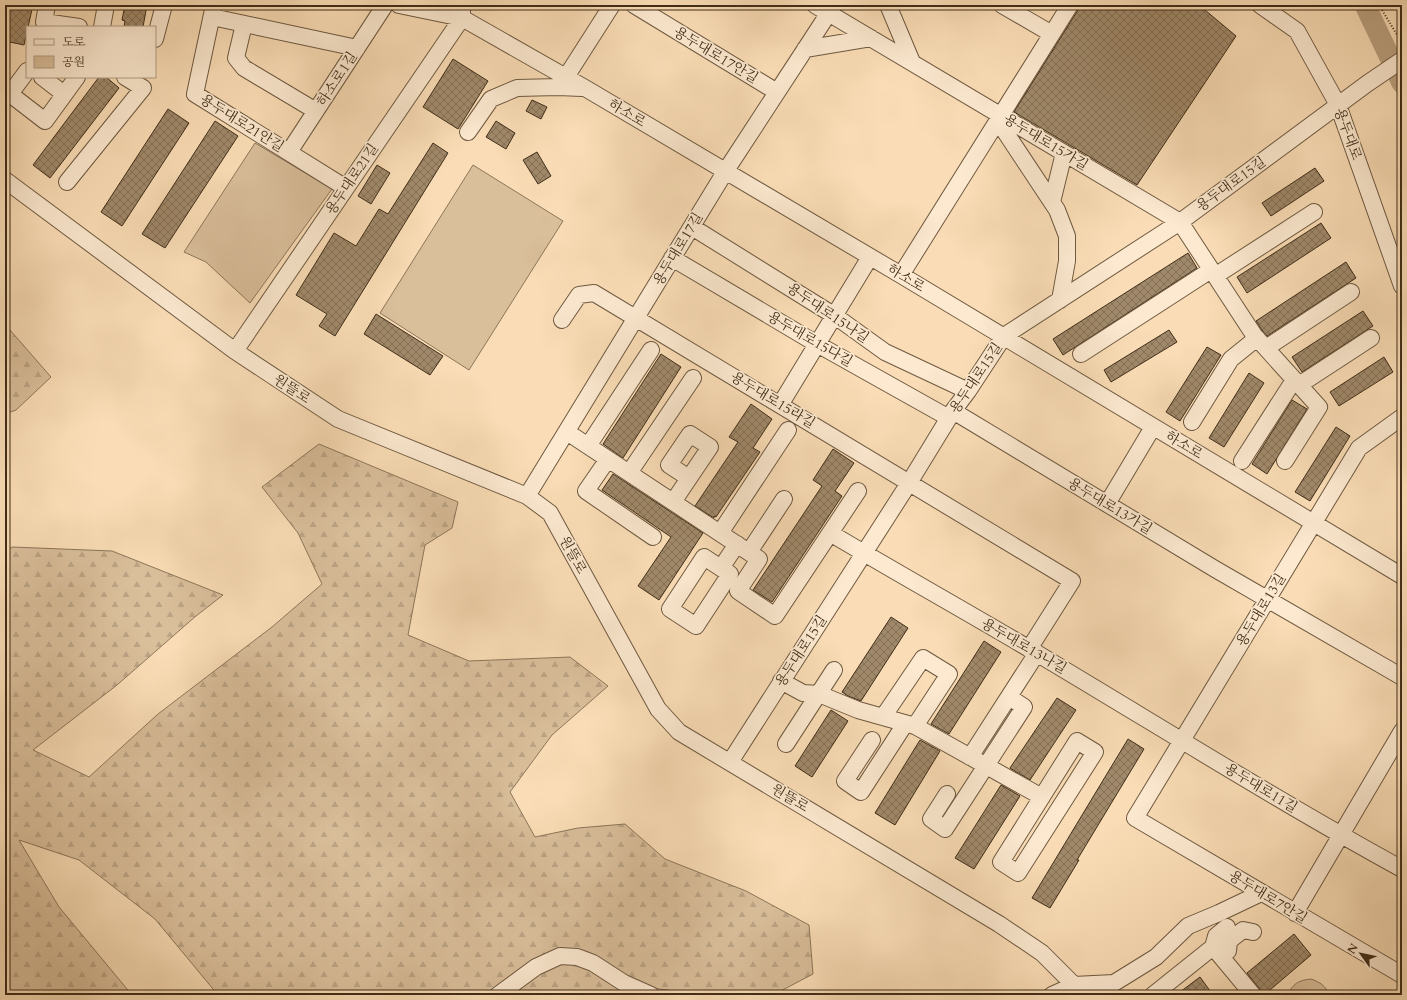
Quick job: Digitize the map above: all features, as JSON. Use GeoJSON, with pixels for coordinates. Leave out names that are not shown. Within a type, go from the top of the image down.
{"type":"FeatureCollection","features":[{"type":"Feature","properties":{"kind":"street"},"geometry":{"type":"LineString","coordinates":[[47,5],[44,22],[72,26]]}},
{"type":"Feature","properties":{"kind":"street"},"geometry":{"type":"LineString","coordinates":[[102,26],[106,5]]}},
{"type":"Feature","properties":{"kind":"street"},"geometry":{"type":"LineString","coordinates":[[156,35],[164,5]]}},
{"type":"Feature","properties":{"kind":"street","name":"하소로1길"},"geometry":{"type":"LineString","coordinates":[[289,152],[385,5]]}},
{"type":"Feature","properties":{"kind":"street","name":"하소로"},"geometry":{"type":"LineString","coordinates":[[400,5],[462,11],[566,78],[1004,336],[1402,576]]}},
{"type":"Feature","properties":{"kind":"street"},"geometry":{"type":"LineString","coordinates":[[566,78],[612,5]]}},
{"type":"Feature","properties":{"kind":"street","name":"용두대로17안길"},"geometry":{"type":"LineString","coordinates":[[634,5],[777,92]]}},
{"type":"Feature","properties":{"kind":"street"},"geometry":{"type":"LineString","coordinates":[[888,5],[912,62]]}},
{"type":"Feature","properties":{"kind":"street"},"geometry":{"type":"LineString","coordinates":[[1002,5],[1052,34]]}},
{"type":"Feature","properties":{"kind":"street"},"geometry":{"type":"LineString","coordinates":[[901,275],[1070,5]]}},
{"type":"Feature","properties":{"kind":"street","name":"용두대로"},"geometry":{"type":"LineString","coordinates":[[1260,5],[1297,31],[1338,105],[1402,286]]}},
{"type":"Feature","properties":{"kind":"street","name":"용두대로17길"},"geometry":{"type":"LineString","coordinates":[[527,496],[725,172],[805,49],[826,8]]}},
{"type":"Feature","properties":{"kind":"street","name":"용두대로15가길"},"geometry":{"type":"LineString","coordinates":[[826,8],[999,118],[1064,153],[1180,222]]}},
{"type":"Feature","properties":{"kind":"street"},"geometry":{"type":"LineString","coordinates":[[213,11],[244,24],[357,48]]}},
{"type":"Feature","properties":{"kind":"street","name":"용두대로21안길"},"geometry":{"type":"LineString","coordinates":[[213,11],[195,94],[346,188]]}},
{"type":"Feature","properties":{"kind":"street","name":"용두대로21길"},"geometry":{"type":"LineString","coordinates":[[235,351],[346,188],[462,11]]}},
{"type":"Feature","properties":{"kind":"street"},"geometry":{"type":"LineString","coordinates":[[244,24],[236,58],[244,68],[316,111]]}},
{"type":"Feature","properties":{"kind":"street"},"geometry":{"type":"LineString","coordinates":[[805,49],[871,38]]}},
{"type":"Feature","properties":{"kind":"street","name":"용두대로15길"},"geometry":{"type":"LineString","coordinates":[[730,762],[909,483],[951,414],[1004,336],[1180,222],[1368,83],[1402,60]]}},
{"type":"Feature","properties":{"kind":"street"},"geometry":{"type":"LineString","coordinates":[[26,72],[10,94],[45,121],[76,78]]}},
{"type":"Feature","properties":{"kind":"street"},"geometry":{"type":"LineString","coordinates":[[43,78],[64,94]]}},
{"type":"Feature","properties":{"kind":"street"},"geometry":{"type":"LineString","coordinates":[[67,182],[144,82],[129,78]]}},
{"type":"Feature","properties":{"kind":"street"},"geometry":{"type":"LineString","coordinates":[[468,132],[491,99],[517,88],[585,88]]}},
{"type":"Feature","properties":{"kind":"street"},"geometry":{"type":"LineString","coordinates":[[999,118],[1057,210],[1068,236],[1067,261],[1060,300]]}},
{"type":"Feature","properties":{"kind":"street"},"geometry":{"type":"LineString","coordinates":[[1052,202],[1064,153]]}},
{"type":"Feature","properties":{"kind":"street","name":"원뜰로"},"geometry":{"type":"LineString","coordinates":[[5,180],[235,351],[338,419],[527,496],[550,513],[658,709],[679,732],[1000,924],[1042,953],[1079,990]]}},
{"type":"Feature","properties":{"kind":"street"},"geometry":{"type":"LineString","coordinates":[[1081,354],[1314,212]]}},
{"type":"Feature","properties":{"kind":"street"},"geometry":{"type":"LineString","coordinates":[[1180,222],[1262,343],[1319,407],[1285,461]]}},
{"type":"Feature","properties":{"kind":"street","name":"용두대로15나길"},"geometry":{"type":"LineString","coordinates":[[692,227],[835,316],[885,352],[968,391]]}},
{"type":"Feature","properties":{"kind":"street"},"geometry":{"type":"LineString","coordinates":[[780,405],[870,257]]}},
{"type":"Feature","properties":{"kind":"street","name":"용두대로15다길"},"geometry":{"type":"LineString","coordinates":[[672,258],[817,344],[951,414]]}},
{"type":"Feature","properties":{"kind":"street"},"geometry":{"type":"LineString","coordinates":[[1192,422],[1231,359],[1351,292]]}},
{"type":"Feature","properties":{"kind":"street","name":"용두대로15라길"},"geometry":{"type":"LineString","coordinates":[[562,320],[579,295],[594,293],[1072,581],[1033,651]]}},
{"type":"Feature","properties":{"kind":"street"},"geometry":{"type":"LineString","coordinates":[[1242,461],[1297,382],[1371,338]]}},
{"type":"Feature","properties":{"kind":"street"},"geometry":{"type":"LineString","coordinates":[[588,446],[651,350]]}},
{"type":"Feature","properties":{"kind":"street"},"geometry":{"type":"LineString","coordinates":[[629,473],[693,378]]}},
{"type":"Feature","properties":{"kind":"street","name":"용두대로13가길"},"geometry":{"type":"LineString","coordinates":[[951,414],[1267,599]]}},
{"type":"Feature","properties":{"kind":"street","name":"용두대로13길"},"geometry":{"type":"LineString","coordinates":[[1135,818],[1359,448],[1402,417]]}},
{"type":"Feature","properties":{"kind":"street"},"geometry":{"type":"LineString","coordinates":[[1107,504],[1153,427]]}},
{"type":"Feature","properties":{"kind":"street"},"geometry":{"type":"LineString","coordinates":[[720,533],[788,430]]}},
{"type":"Feature","properties":{"kind":"street"},"geometry":{"type":"LineString","coordinates":[[567,432],[759,559],[738,591],[775,616],[858,490]]}},
{"type":"Feature","properties":{"kind":"street"},"geometry":{"type":"LineString","coordinates":[[608,459],[586,491],[653,537]]}},
{"type":"Feature","properties":{"kind":"street"},"geometry":{"type":"LineString","coordinates":[[673,502],[689,478]]}},
{"type":"Feature","properties":{"kind":"street"},"geometry":{"type":"LineString","coordinates":[[721,568],[743,548],[784,499]]}},
{"type":"Feature","properties":{"kind":"street","name":"용두대로13나길"},"geometry":{"type":"LineString","coordinates":[[830,533],[1033,651],[1182,741]]}},
{"type":"Feature","properties":{"kind":"street"},"geometry":{"type":"LineString","coordinates":[[1267,599],[1402,677]]}},
{"type":"Feature","properties":{"kind":"street"},"geometry":{"type":"LineString","coordinates":[[970,757],[1009,697],[1033,651]]}},
{"type":"Feature","properties":{"kind":"street"},"geometry":{"type":"LineString","coordinates":[[872,740],[845,781],[861,792],[949,674],[922,658],[883,717]]}},
{"type":"Feature","properties":{"kind":"street"},"geometry":{"type":"LineString","coordinates":[[786,744],[834,670]]}},
{"type":"Feature","properties":{"kind":"street"},"geometry":{"type":"LineString","coordinates":[[781,681],[803,693],[819,694],[858,710],[910,725],[986,765],[1042,797]]}},
{"type":"Feature","properties":{"kind":"street"},"geometry":{"type":"LineString","coordinates":[[947,794],[930,819],[945,828],[1024,707],[1009,697]]}},
{"type":"Feature","properties":{"kind":"street"},"geometry":{"type":"LineString","coordinates":[[1295,913],[1402,731]]}},
{"type":"Feature","properties":{"kind":"street"},"geometry":{"type":"LineString","coordinates":[[1077,741],[1095,752],[1018,873],[1001,862],[1042,797],[1077,741]]}},
{"type":"Feature","properties":{"kind":"street","name":"용두대로11길"},"geometry":{"type":"LineString","coordinates":[[1182,741],[1341,836],[1402,869]]}},
{"type":"Feature","properties":{"kind":"street","name":"용두대로7안길"},"geometry":{"type":"LineString","coordinates":[[1135,818],[1402,975]]}},
{"type":"Feature","properties":{"kind":"street"},"geometry":{"type":"LineString","coordinates":[[1052,995],[1114,983],[1156,957],[1188,926],[1220,913],[1261,893]]}},
{"type":"Feature","properties":{"kind":"street"},"geometry":{"type":"LineString","coordinates":[[1153,995],[1224,940],[1243,930],[1253,932]]}},
{"type":"Feature","properties":{"kind":"street"},"geometry":{"type":"LineString","coordinates":[[1224,940],[1253,995]]}},
{"type":"Feature","properties":{"kind":"street"},"geometry":{"type":"LineString","coordinates":[[498,995],[536,967],[560,956],[577,957],[593,963],[624,983],[651,995]]}},
{"type":"Feature","properties":{"kind":"path"},"geometry":{"type":"LineString","coordinates":[[1379,5],[1402,43]]}},
{"type":"Feature","properties":{"kind":"green space"},"geometry":{"type":"Polygon","coordinates":[[[255,143],[332,189],[250,303],[206,262],[184,252],[255,143]]]}},
{"type":"Feature","properties":{"kind":"green space"},"geometry":{"type":"Polygon","coordinates":[[[473,165],[563,221],[469,370],[380,313],[473,165]]]}},
{"type":"Feature","properties":{"kind":"green space"},"geometry":{"type":"Polygon","coordinates":[[[10,330],[51,377],[16,410],[5,414],[5,331],[10,330]]]}},
{"type":"Feature","properties":{"kind":"green space"},"geometry":{"type":"Polygon","coordinates":[[[319,444],[458,502],[452,528],[425,545],[408,635],[469,661],[570,657],[608,686],[552,735],[510,792],[535,837],[578,828],[625,824],[665,859],[746,891],[809,925],[813,974],[773,995],[708,995],[651,988],[617,995],[218,995],[155,919],[79,860],[19,840],[59,907],[132,995],[5,995],[5,553],[12,547],[112,551],[223,595],[196,616],[117,685],[33,750],[89,777],[158,714],[272,627],[322,584],[298,533],[262,487],[319,444]]]}},
{"type":"Feature","properties":{"kind":"green space"},"geometry":{"type":"Polygon","coordinates":[[[1311,979],[1322,985],[1329,995],[1288,995],[1296,983],[1311,979]]]}},
{"type":"Feature","properties":{"kind":"building"},"geometry":{"type":"Polygon","coordinates":[[[15,5],[33,5],[28,26],[26,26],[24,45],[5,41],[5,24],[8,8],[14,9],[15,5]]]}},
{"type":"Feature","properties":{"kind":"building"},"geometry":{"type":"Polygon","coordinates":[[[125,5],[147,5],[143,26],[124,26],[125,21],[122,20],[125,5]]]}},
{"type":"Feature","properties":{"kind":"building"},"geometry":{"type":"Polygon","coordinates":[[[1080,5],[1199,5],[1236,36],[1137,185],[1014,112],[1080,5]]]}},
{"type":"Feature","properties":{"kind":"building"},"geometry":{"type":"Polygon","coordinates":[[[453,59],[488,81],[458,129],[423,107],[453,59]]]}},
{"type":"Feature","properties":{"kind":"building"},"geometry":{"type":"Polygon","coordinates":[[[98,78],[107,78],[119,88],[50,178],[33,165],[98,78]]]}},
{"type":"Feature","properties":{"kind":"building"},"geometry":{"type":"Polygon","coordinates":[[[532,100],[547,107],[541,119],[526,111],[532,100]]]}},
{"type":"Feature","properties":{"kind":"building"},"geometry":{"type":"Polygon","coordinates":[[[168,109],[189,123],[122,226],[101,212],[168,109]]]}},
{"type":"Feature","properties":{"kind":"building"},"geometry":{"type":"Polygon","coordinates":[[[215,121],[238,136],[165,248],[142,234],[215,121]]]}},
{"type":"Feature","properties":{"kind":"building"},"geometry":{"type":"Polygon","coordinates":[[[496,121],[515,133],[506,149],[486,137],[496,121]]]}},
{"type":"Feature","properties":{"kind":"building"},"geometry":{"type":"Polygon","coordinates":[[[433,143],[448,153],[335,336],[319,326],[327,314],[296,295],[334,233],[356,246],[379,209],[388,214],[433,143]]]}},
{"type":"Feature","properties":{"kind":"building"},"geometry":{"type":"Polygon","coordinates":[[[537,152],[551,176],[538,184],[523,160],[537,152]]]}},
{"type":"Feature","properties":{"kind":"building"},"geometry":{"type":"Polygon","coordinates":[[[377,165],[390,173],[371,204],[358,196],[377,165]]]}},
{"type":"Feature","properties":{"kind":"building"},"geometry":{"type":"Polygon","coordinates":[[[1315,168],[1324,181],[1271,216],[1262,203],[1315,168]]]}},
{"type":"Feature","properties":{"kind":"building"},"geometry":{"type":"Polygon","coordinates":[[[1321,223],[1331,238],[1247,293],[1237,277],[1321,223]]]}},
{"type":"Feature","properties":{"kind":"building"},"geometry":{"type":"Polygon","coordinates":[[[1188,253],[1197,268],[1063,355],[1053,339],[1188,253]]]}},
{"type":"Feature","properties":{"kind":"building"},"geometry":{"type":"Polygon","coordinates":[[[1346,262],[1356,278],[1267,336],[1256,321],[1346,262]]]}},
{"type":"Feature","properties":{"kind":"building"},"geometry":{"type":"Polygon","coordinates":[[[1363,311],[1373,326],[1302,372],[1292,357],[1363,311]]]}},
{"type":"Feature","properties":{"kind":"building"},"geometry":{"type":"Polygon","coordinates":[[[376,314],[443,356],[430,375],[364,334],[376,314]]]}},
{"type":"Feature","properties":{"kind":"building"},"geometry":{"type":"Polygon","coordinates":[[[1169,330],[1177,342],[1111,382],[1104,370],[1169,330]]]}},
{"type":"Feature","properties":{"kind":"building"},"geometry":{"type":"Polygon","coordinates":[[[1207,347],[1221,355],[1180,421],[1166,412],[1207,347]]]}},
{"type":"Feature","properties":{"kind":"building"},"geometry":{"type":"Polygon","coordinates":[[[661,354],[681,367],[623,458],[603,444],[661,354]]]}},
{"type":"Feature","properties":{"kind":"building"},"geometry":{"type":"Polygon","coordinates":[[[1384,357],[1393,372],[1339,406],[1330,392],[1384,357]]]}},
{"type":"Feature","properties":{"kind":"building"},"geometry":{"type":"Polygon","coordinates":[[[1249,373],[1264,383],[1224,447],[1209,438],[1249,373]]]}},
{"type":"Feature","properties":{"kind":"building"},"geometry":{"type":"Polygon","coordinates":[[[1292,400],[1307,409],[1267,474],[1252,464],[1292,400]]]}},
{"type":"Feature","properties":{"kind":"building"},"geometry":{"type":"Polygon","coordinates":[[[751,404],[772,419],[753,448],[760,452],[714,518],[695,506],[738,442],[729,437],[751,404]]]}},
{"type":"Feature","properties":{"kind":"building"},"geometry":{"type":"Polygon","coordinates":[[[1336,427],[1350,436],[1310,501],[1295,492],[1336,427]]]}},
{"type":"Feature","properties":{"kind":"building"},"geometry":{"type":"Polygon","coordinates":[[[833,449],[854,463],[835,491],[842,496],[772,602],[753,590],[822,486],[813,480],[833,449]]]}},
{"type":"Feature","properties":{"kind":"building"},"geometry":{"type":"Polygon","coordinates":[[[613,474],[703,533],[659,600],[638,586],[671,537],[602,490],[613,474]]]}},
{"type":"Feature","properties":{"kind":"building"},"geometry":{"type":"Polygon","coordinates":[[[891,617],[908,628],[861,701],[848,696],[842,692],[891,617]]]}},
{"type":"Feature","properties":{"kind":"building"},"geometry":{"type":"Polygon","coordinates":[[[984,641],[1001,652],[949,734],[931,724],[984,641]]]}},
{"type":"Feature","properties":{"kind":"building"},"geometry":{"type":"Polygon","coordinates":[[[1057,698],[1076,710],[1030,780],[1010,768],[1057,698]]]}},
{"type":"Feature","properties":{"kind":"building"},"geometry":{"type":"Polygon","coordinates":[[[831,710],[848,721],[812,777],[795,766],[831,710]]]}},
{"type":"Feature","properties":{"kind":"building"},"geometry":{"type":"Polygon","coordinates":[[[1128,739],[1144,749],[1050,908],[1032,898],[1128,739]]]}},
{"type":"Feature","properties":{"kind":"building"},"geometry":{"type":"Polygon","coordinates":[[[920,740],[940,751],[895,825],[875,813],[920,740]]]}},
{"type":"Feature","properties":{"kind":"building"},"geometry":{"type":"Polygon","coordinates":[[[1001,785],[1020,796],[974,869],[955,858],[1001,785]]]}},
{"type":"Feature","properties":{"kind":"building"},"geometry":{"type":"Polygon","coordinates":[[[1294,934],[1311,955],[1264,995],[1247,973],[1294,934]]]}},
{"type":"Feature","properties":{"kind":"building"},"geometry":{"type":"Polygon","coordinates":[[[1200,977],[1213,995],[1176,995],[1200,977]]]}},
{"type":"Feature","properties":{"kind":"waterway"},"geometry":{"type":"LineString","coordinates":[[1365,5],[1402,83]]}}]}
